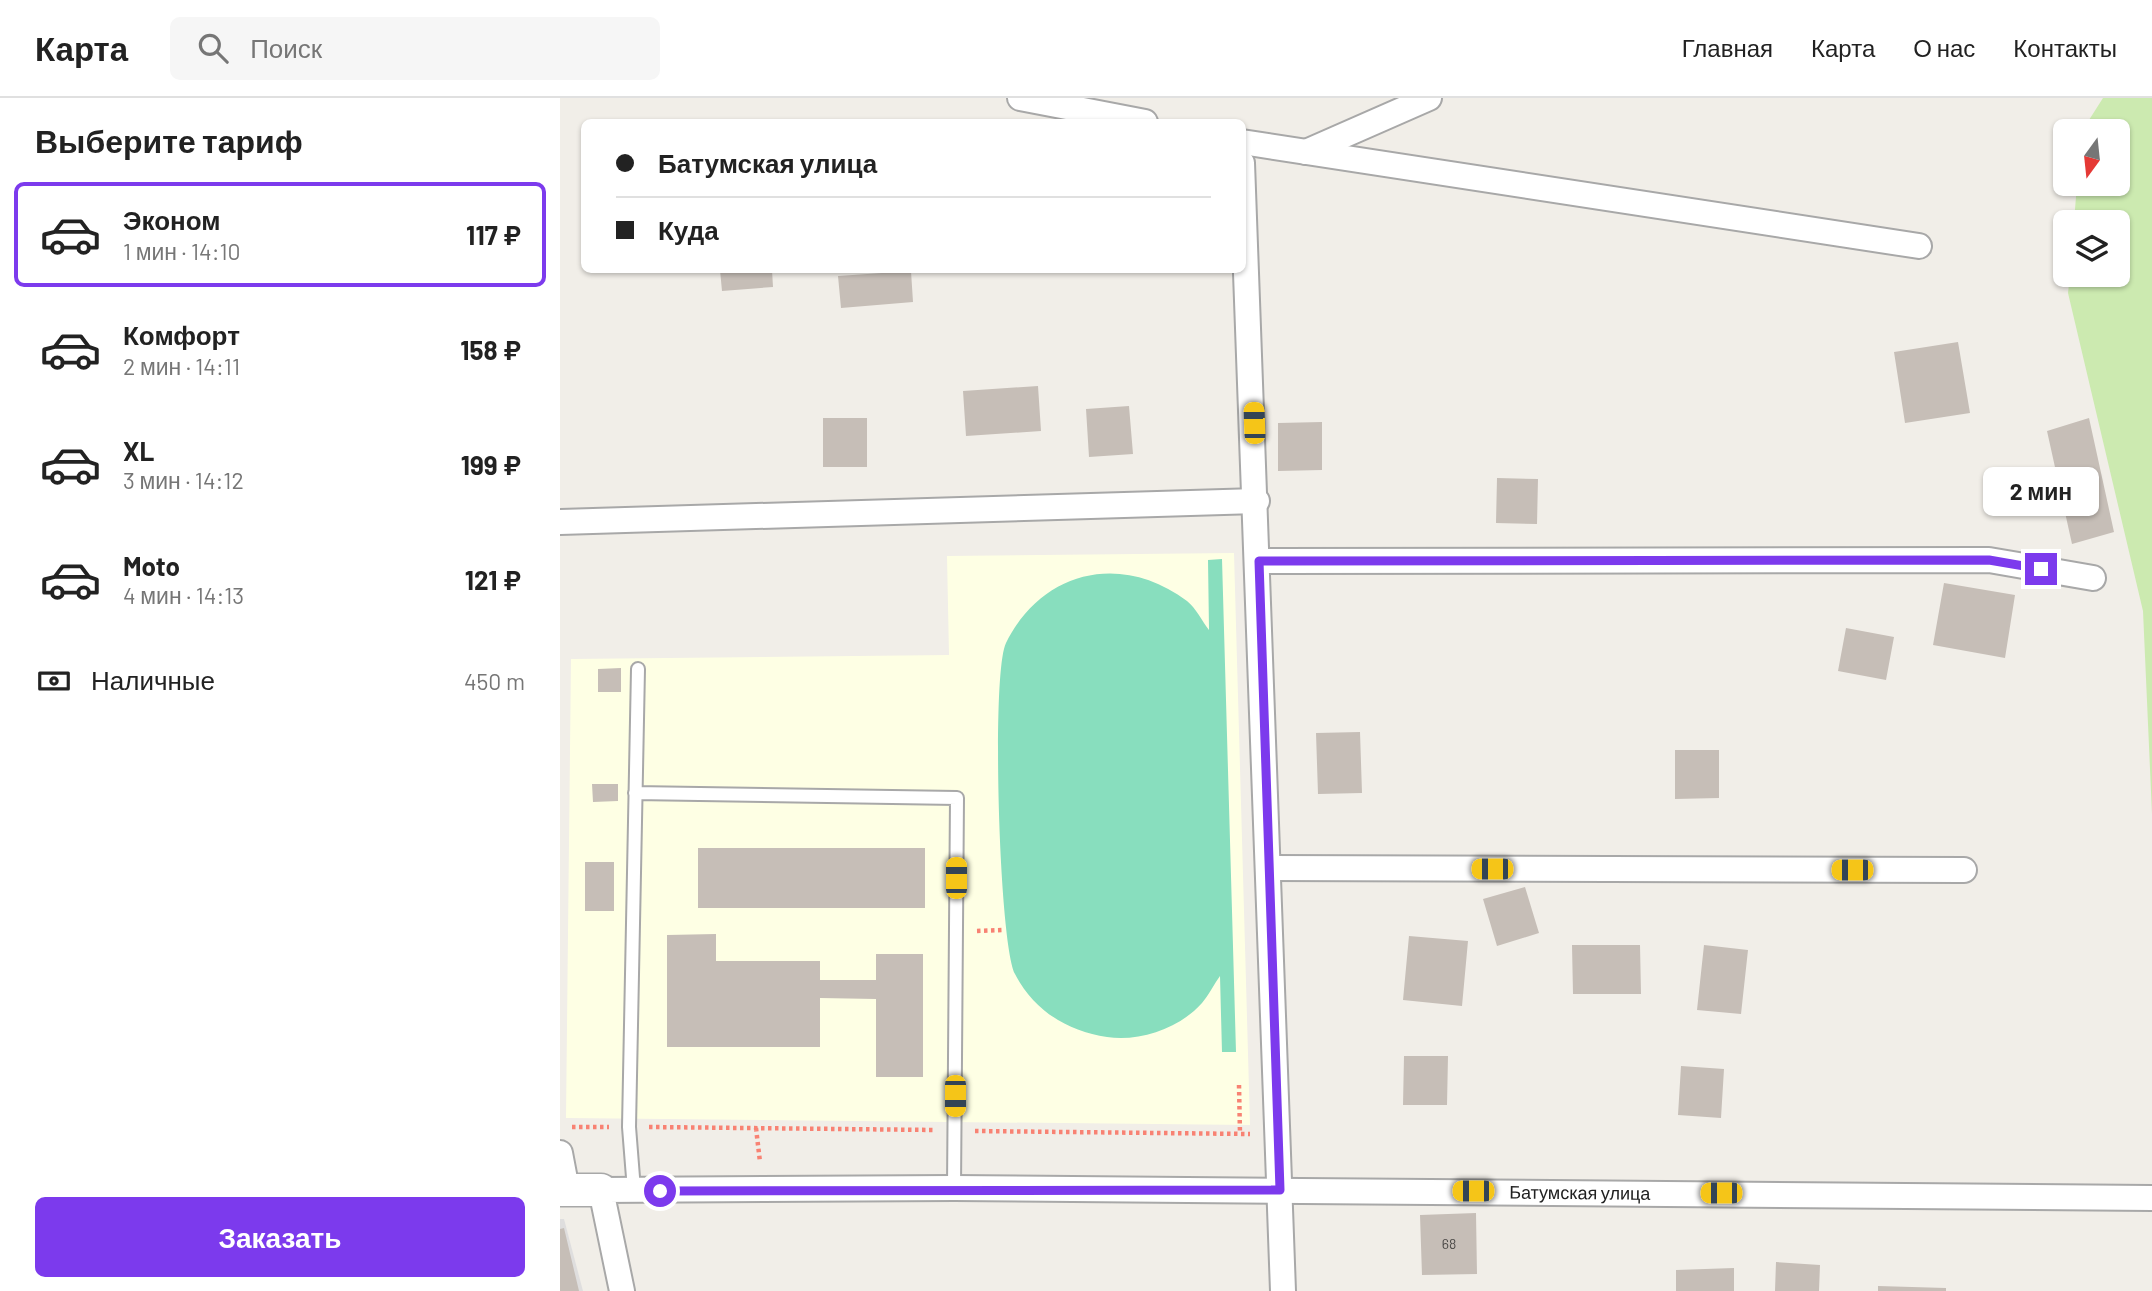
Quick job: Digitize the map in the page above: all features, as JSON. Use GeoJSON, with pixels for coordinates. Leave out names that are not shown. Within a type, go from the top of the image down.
{"type":"FeatureCollection","features":[{"type":"Feature","properties":{"kind":"street"},"geometry":{"type":"LineString","coordinates":[[1020,98],[1128,119]]}},
{"type":"Feature","properties":{"kind":"street"},"geometry":{"type":"LineString","coordinates":[[1306,152],[1429,98]]}},
{"type":"Feature","properties":{"kind":"street"},"geometry":{"type":"LineString","coordinates":[[1246,143],[1919,246]]}},
{"type":"Feature","properties":{"kind":"street"},"geometry":{"type":"LineString","coordinates":[[1246,253],[1257,501],[1283,1291]]}},
{"type":"Feature","properties":{"kind":"street"},"geometry":{"type":"LineString","coordinates":[[560,522],[1257,501]]}},
{"type":"Feature","properties":{"kind":"street"},"geometry":{"type":"LineString","coordinates":[[1259,561],[1989,560],[2093,578]]}},
{"type":"Feature","properties":{"kind":"street"},"geometry":{"type":"LineString","coordinates":[[1269,868],[1964,870]]}},
{"type":"Feature","properties":{"kind":"street"},"geometry":{"type":"LineString","coordinates":[[560,1153],[564,1190]]}},
{"type":"Feature","properties":{"kind":"street","name":"Батумская улица"},"geometry":{"type":"LineString","coordinates":[[564,1190],[954,1188],[2152,1198]]}},
{"type":"Feature","properties":{"kind":"street"},"geometry":{"type":"LineString","coordinates":[[601,1190],[622,1291]]}},
{"type":"Feature","properties":{"kind":"lane"},"geometry":{"type":"LineString","coordinates":[[634,1190],[629,1127],[638,669]]}},
{"type":"Feature","properties":{"kind":"lane"},"geometry":{"type":"LineString","coordinates":[[635,793],[957,799],[954,1188]]}},
{"type":"Feature","properties":{"kind":"path"},"geometry":{"type":"LineString","coordinates":[[1239,1085],[1240,1134]]}},
{"type":"Feature","properties":{"kind":"path"},"geometry":{"type":"LineString","coordinates":[[560,1127],[1279,1134]]}},
{"type":"Feature","properties":{"kind":"shaded area"},"geometry":{"type":"Polygon","coordinates":[[[1234,553],[1250,1125],[566,1118],[571,659],[949,655],[947,556],[1234,553]]]}},
{"type":"Feature","properties":{"kind":"shaded area"},"geometry":{"type":"Polygon","coordinates":[[[560,1219],[564,1219],[583,1291],[560,1291],[560,1219]]]}},
{"type":"Feature","properties":{"kind":"green space"},"geometry":{"type":"Polygon","coordinates":[[[2103,98],[2152,98],[2152,814],[2143,611],[2068,293],[2069,287],[2130,287],[2130,210],[2075,210],[2076,196],[2130,196],[2130,119],[2090,119],[2103,98]]]}},
{"type":"Feature","properties":{"kind":"green space"},"geometry":{"type":"Polygon","coordinates":[[[1222,559],[1236,1052],[1222,1052],[1220,976],[1202,1003],[1183,1020],[1159,1031],[1133,1037],[1107,1037],[1079,1030],[1054,1017],[1032,999],[1015,974],[1009,952],[999,808],[1001,665],[1006,643],[1021,618],[1040,599],[1062,585],[1086,576],[1111,574],[1136,577],[1162,586],[1187,601],[1209,630],[1208,560],[1222,559]]]}},
{"type":"Feature","properties":{"kind":"building"},"geometry":{"type":"Polygon","coordinates":[[[720,273],[772,273],[773,287],[722,291],[720,273]]]}},
{"type":"Feature","properties":{"kind":"building"},"geometry":{"type":"Polygon","coordinates":[[[911,273],[913,302],[841,308],[838,276],[911,273]]]}},
{"type":"Feature","properties":{"kind":"building"},"geometry":{"type":"Polygon","coordinates":[[[1958,342],[1970,413],[1905,423],[1894,352],[1958,342]]]}},
{"type":"Feature","properties":{"kind":"building"},"geometry":{"type":"Polygon","coordinates":[[[1038,386],[1041,431],[966,436],[963,391],[1038,386]]]}},
{"type":"Feature","properties":{"kind":"building"},"geometry":{"type":"Polygon","coordinates":[[[1129,406],[1133,454],[1089,457],[1086,409],[1129,406]]]}},
{"type":"Feature","properties":{"kind":"building"},"geometry":{"type":"Polygon","coordinates":[[[823,418],[867,418],[867,467],[823,467],[823,418]]]}},
{"type":"Feature","properties":{"kind":"building"},"geometry":{"type":"Polygon","coordinates":[[[2089,418],[2114,532],[2072,544],[2047,431],[2089,418]]]}},
{"type":"Feature","properties":{"kind":"building"},"geometry":{"type":"Polygon","coordinates":[[[1322,422],[1322,470],[1278,471],[1278,423],[1322,422]]]}},
{"type":"Feature","properties":{"kind":"building"},"geometry":{"type":"Polygon","coordinates":[[[1497,478],[1538,479],[1537,524],[1496,523],[1497,478]]]}},
{"type":"Feature","properties":{"kind":"building"},"geometry":{"type":"Polygon","coordinates":[[[1944,583],[2015,595],[2005,658],[1933,645],[1944,583]]]}},
{"type":"Feature","properties":{"kind":"building"},"geometry":{"type":"Polygon","coordinates":[[[1846,628],[1894,637],[1886,680],[1838,671],[1846,628]]]}},
{"type":"Feature","properties":{"kind":"building"},"geometry":{"type":"Polygon","coordinates":[[[621,668],[621,692],[598,692],[598,669],[621,668]]]}},
{"type":"Feature","properties":{"kind":"building"},"geometry":{"type":"Polygon","coordinates":[[[1360,732],[1362,793],[1318,794],[1316,733],[1360,732]]]}},
{"type":"Feature","properties":{"kind":"building"},"geometry":{"type":"Polygon","coordinates":[[[1675,750],[1719,750],[1719,798],[1675,799],[1675,750]]]}},
{"type":"Feature","properties":{"kind":"building"},"geometry":{"type":"Polygon","coordinates":[[[592,784],[618,784],[618,801],[593,802],[592,784]]]}},
{"type":"Feature","properties":{"kind":"building"},"geometry":{"type":"Polygon","coordinates":[[[698,848],[925,848],[925,908],[698,908],[698,848]]]}},
{"type":"Feature","properties":{"kind":"building"},"geometry":{"type":"Polygon","coordinates":[[[585,862],[614,862],[614,911],[585,911],[585,862]]]}},
{"type":"Feature","properties":{"kind":"building"},"geometry":{"type":"Polygon","coordinates":[[[1525,887],[1539,933],[1497,946],[1483,899],[1525,887]]]}},
{"type":"Feature","properties":{"kind":"building"},"geometry":{"type":"Polygon","coordinates":[[[716,934],[716,961],[820,961],[820,980],[876,980],[876,954],[923,954],[923,1077],[876,1077],[876,999],[820,998],[820,1047],[667,1047],[667,935],[716,934]]]}},
{"type":"Feature","properties":{"kind":"building"},"geometry":{"type":"Polygon","coordinates":[[[1409,936],[1468,941],[1462,1006],[1403,1000],[1409,936]]]}},
{"type":"Feature","properties":{"kind":"building"},"geometry":{"type":"Polygon","coordinates":[[[1572,945],[1640,945],[1641,994],[1573,994],[1572,945]]]}},
{"type":"Feature","properties":{"kind":"building"},"geometry":{"type":"Polygon","coordinates":[[[1704,945],[1748,950],[1741,1014],[1697,1010],[1704,945]]]}},
{"type":"Feature","properties":{"kind":"building"},"geometry":{"type":"Polygon","coordinates":[[[1404,1056],[1448,1056],[1447,1105],[1403,1105],[1404,1056]]]}},
{"type":"Feature","properties":{"kind":"building"},"geometry":{"type":"Polygon","coordinates":[[[1681,1066],[1724,1069],[1721,1118],[1678,1115],[1681,1066]]]}},
{"type":"Feature","properties":{"kind":"building"},"geometry":{"type":"Polygon","coordinates":[[[1476,1213],[1477,1274],[1422,1275],[1420,1215],[1476,1213]]]}},
{"type":"Feature","properties":{"kind":"building"},"geometry":{"type":"Polygon","coordinates":[[[564,1228],[579,1291],[560,1291],[560,1229],[564,1228]]]}},
{"type":"Feature","properties":{"kind":"building"},"geometry":{"type":"Polygon","coordinates":[[[1776,1262],[1820,1265],[1819,1291],[1775,1291],[1776,1262]]]}},
{"type":"Feature","properties":{"kind":"building"},"geometry":{"type":"Polygon","coordinates":[[[1734,1268],[1734,1291],[1676,1291],[1676,1270],[1734,1268]]]}},
{"type":"Feature","properties":{"kind":"building"},"geometry":{"type":"Polygon","coordinates":[[[1878,1286],[1946,1288],[1946,1291],[1878,1291],[1878,1286]]]}},
{"type":"Feature","properties":{"kind":"route"},"geometry":{"type":"LineString","coordinates":[[660,1191],[954,1188],[1280,1190],[1259,561],[1989,560],[2041,569]]}}]}
